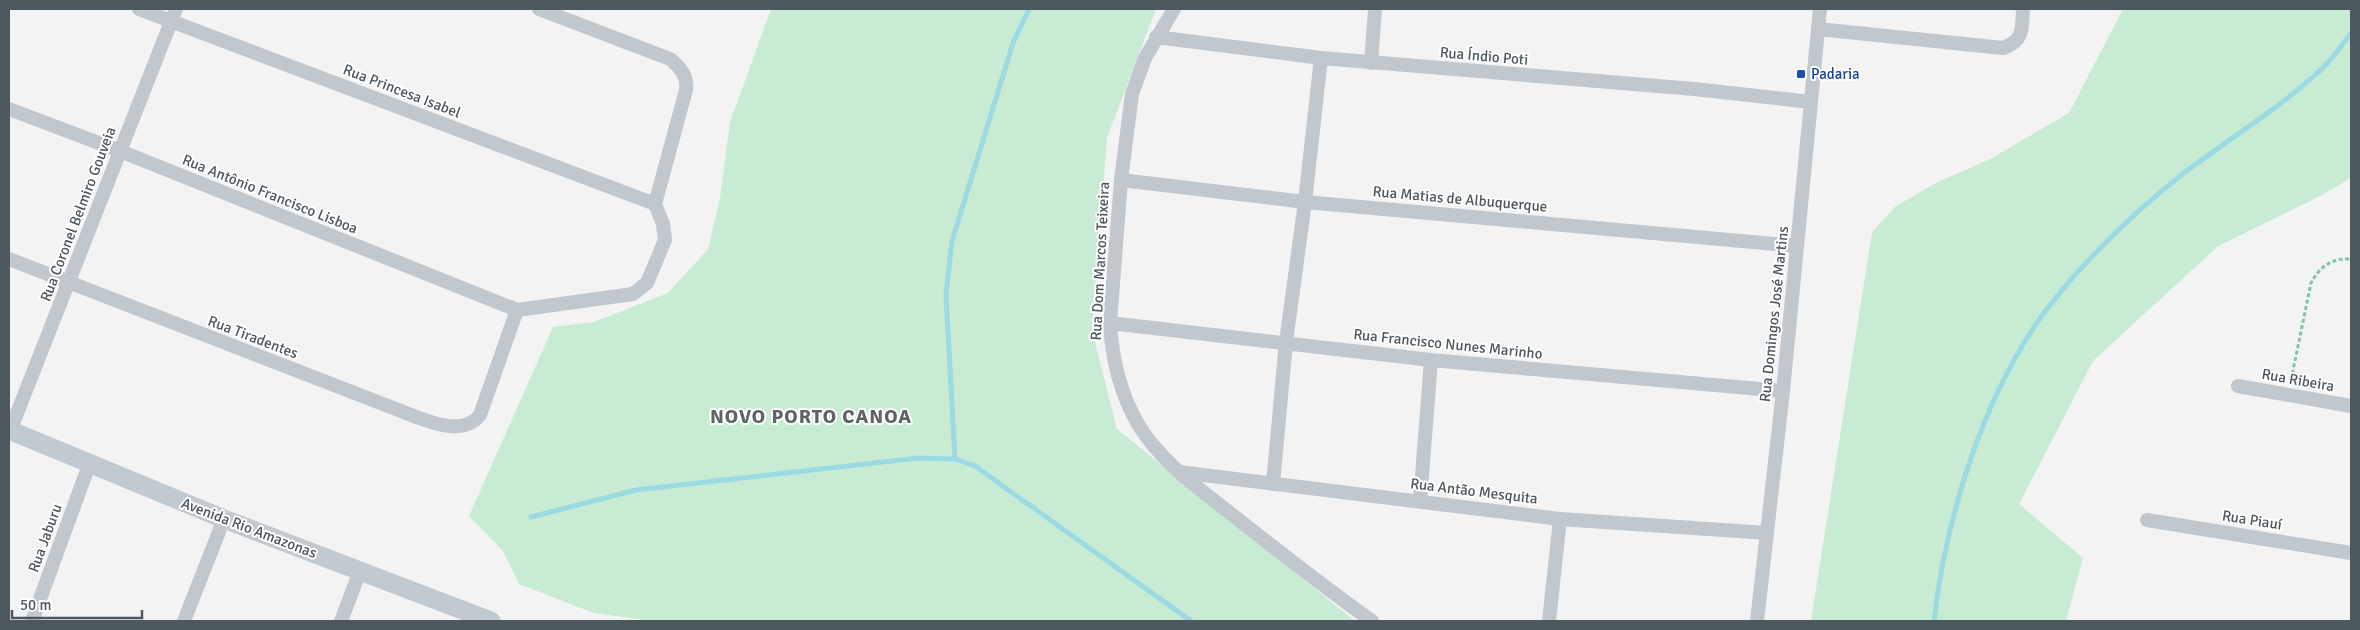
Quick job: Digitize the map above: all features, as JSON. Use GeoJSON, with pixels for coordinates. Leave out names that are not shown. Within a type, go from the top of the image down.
{"type":"FeatureCollection","features":[{"type":"Feature","properties":{"kind":"street","name":"Rua Princesa Isabel"},"geometry":{"type":"LineString","coordinates":[[139,9],[174,15],[654,204]]}},
{"type":"Feature","properties":{"kind":"street"},"geometry":{"type":"LineString","coordinates":[[517,310],[624,296],[641,290],[647,283],[665,240],[663,224],[654,204],[687,84],[682,70],[670,59],[538,9]]}},
{"type":"Feature","properties":{"kind":"street","name":"Rua Dom Marcos Teixeira"},"geometry":{"type":"LineString","coordinates":[[1174,9],[1156,37],[1138,75],[1132,94],[1121,180],[1110,323],[1111,346],[1116,371],[1126,401],[1139,426],[1178,472],[1328,590],[1372,621]]}},
{"type":"Feature","properties":{"kind":"street"},"geometry":{"type":"LineString","coordinates":[[1371,63],[1375,9]]}},
{"type":"Feature","properties":{"kind":"street","name":"Rua Domingos José Martins"},"geometry":{"type":"LineString","coordinates":[[1756,621],[1783,391],[1820,9]]}},
{"type":"Feature","properties":{"kind":"street"},"geometry":{"type":"LineString","coordinates":[[1818,29],[1994,49],[2012,45],[2018,40],[2021,32],[2023,9]]}},
{"type":"Feature","properties":{"kind":"street","name":"Rua Coronel Belmiro Gouveia"},"geometry":{"type":"LineString","coordinates":[[10,431],[174,15]]}},
{"type":"Feature","properties":{"kind":"street","name":"Rua Índio Poti"},"geometry":{"type":"LineString","coordinates":[[1156,37],[1371,63],[1694,89],[1811,102]]}},
{"type":"Feature","properties":{"kind":"street"},"geometry":{"type":"LineString","coordinates":[[1273,484],[1286,342],[1305,202],[1321,58]]}},
{"type":"Feature","properties":{"kind":"street","name":"Rua Antônio Francisco Lisboa"},"geometry":{"type":"LineString","coordinates":[[9,109],[120,151],[517,310]]}},
{"type":"Feature","properties":{"kind":"street","name":"Rua Matias de Albuquerque"},"geometry":{"type":"LineString","coordinates":[[1121,180],[1305,202],[1797,246]]}},
{"type":"Feature","properties":{"kind":"street","name":"Rua Tiradentes"},"geometry":{"type":"LineString","coordinates":[[9,259],[437,424],[451,426],[469,424],[475,421],[482,410],[517,310]]}},
{"type":"Feature","properties":{"kind":"street","name":"Rua Francisco Nunes Marinho"},"geometry":{"type":"LineString","coordinates":[[1110,323],[1430,360],[1783,391]]}},
{"type":"Feature","properties":{"kind":"street"},"geometry":{"type":"LineString","coordinates":[[1420,501],[1430,360]]}},
{"type":"Feature","properties":{"kind":"street","name":"Rua Ribeira"},"geometry":{"type":"LineString","coordinates":[[2238,386],[2351,406]]}},
{"type":"Feature","properties":{"kind":"street","name":"Avenida Rio Amazonas"},"geometry":{"type":"LineString","coordinates":[[10,431],[224,519],[491,621]]}},
{"type":"Feature","properties":{"kind":"street","name":"Rua Jaburu"},"geometry":{"type":"LineString","coordinates":[[32,621],[89,465]]}},
{"type":"Feature","properties":{"kind":"street","name":"Rua Antão Mesquita"},"geometry":{"type":"LineString","coordinates":[[1178,472],[1560,519],[1767,533]]}},
{"type":"Feature","properties":{"kind":"street"},"geometry":{"type":"LineString","coordinates":[[184,621],[224,519]]}},
{"type":"Feature","properties":{"kind":"street"},"geometry":{"type":"LineString","coordinates":[[1549,621],[1560,519]]}},
{"type":"Feature","properties":{"kind":"street","name":"Rua Piauí"},"geometry":{"type":"LineString","coordinates":[[2147,520],[2351,553]]}},
{"type":"Feature","properties":{"kind":"street"},"geometry":{"type":"LineString","coordinates":[[341,621],[360,571]]}},
{"type":"Feature","properties":{"kind":"path"},"geometry":{"type":"LineString","coordinates":[[2288,395],[2311,283],[2318,270],[2331,261],[2351,259]]}},
{"type":"Feature","properties":{"kind":"green space"},"geometry":{"type":"Polygon","coordinates":[[[771,9],[1156,9],[1107,138],[1092,330],[1117,429],[1355,621],[652,621],[594,613],[519,584],[503,551],[469,516],[553,327],[594,322],[668,293],[708,249],[720,198],[730,122],[771,9]]]}},
{"type":"Feature","properties":{"kind":"green space"},"geometry":{"type":"Polygon","coordinates":[[[2123,9],[2351,9],[2351,178],[2322,195],[2217,247],[2093,361],[2019,504],[2083,558],[2066,621],[1811,621],[1872,232],[1896,206],[1936,183],[1990,159],[2069,113],[2123,9]]]}},
{"type":"Feature","properties":{"kind":"waterway"},"geometry":{"type":"LineString","coordinates":[[955,459],[946,295],[952,241],[1013,43],[1029,9]]}},
{"type":"Feature","properties":{"kind":"waterway"},"geometry":{"type":"LineString","coordinates":[[1934,621],[1939,586],[1954,514],[1977,441],[2007,374],[2038,321],[2097,252],[2141,209],[2184,173],[2307,83],[2327,64],[2351,33]]}},
{"type":"Feature","properties":{"kind":"waterway"},"geometry":{"type":"LineString","coordinates":[[531,517],[636,490],[918,458],[955,459],[975,466],[1191,621]]}},
{"type":"Feature","properties":{"kind":"place","name":"Padaria"},"geometry":{"type":"Point","coordinates":[1801,74]}},
{"type":"Feature","properties":{"kind":"district","name":"NOVO PORTO CANOA"},"geometry":{"type":"Point","coordinates":[811,416]}}]}
